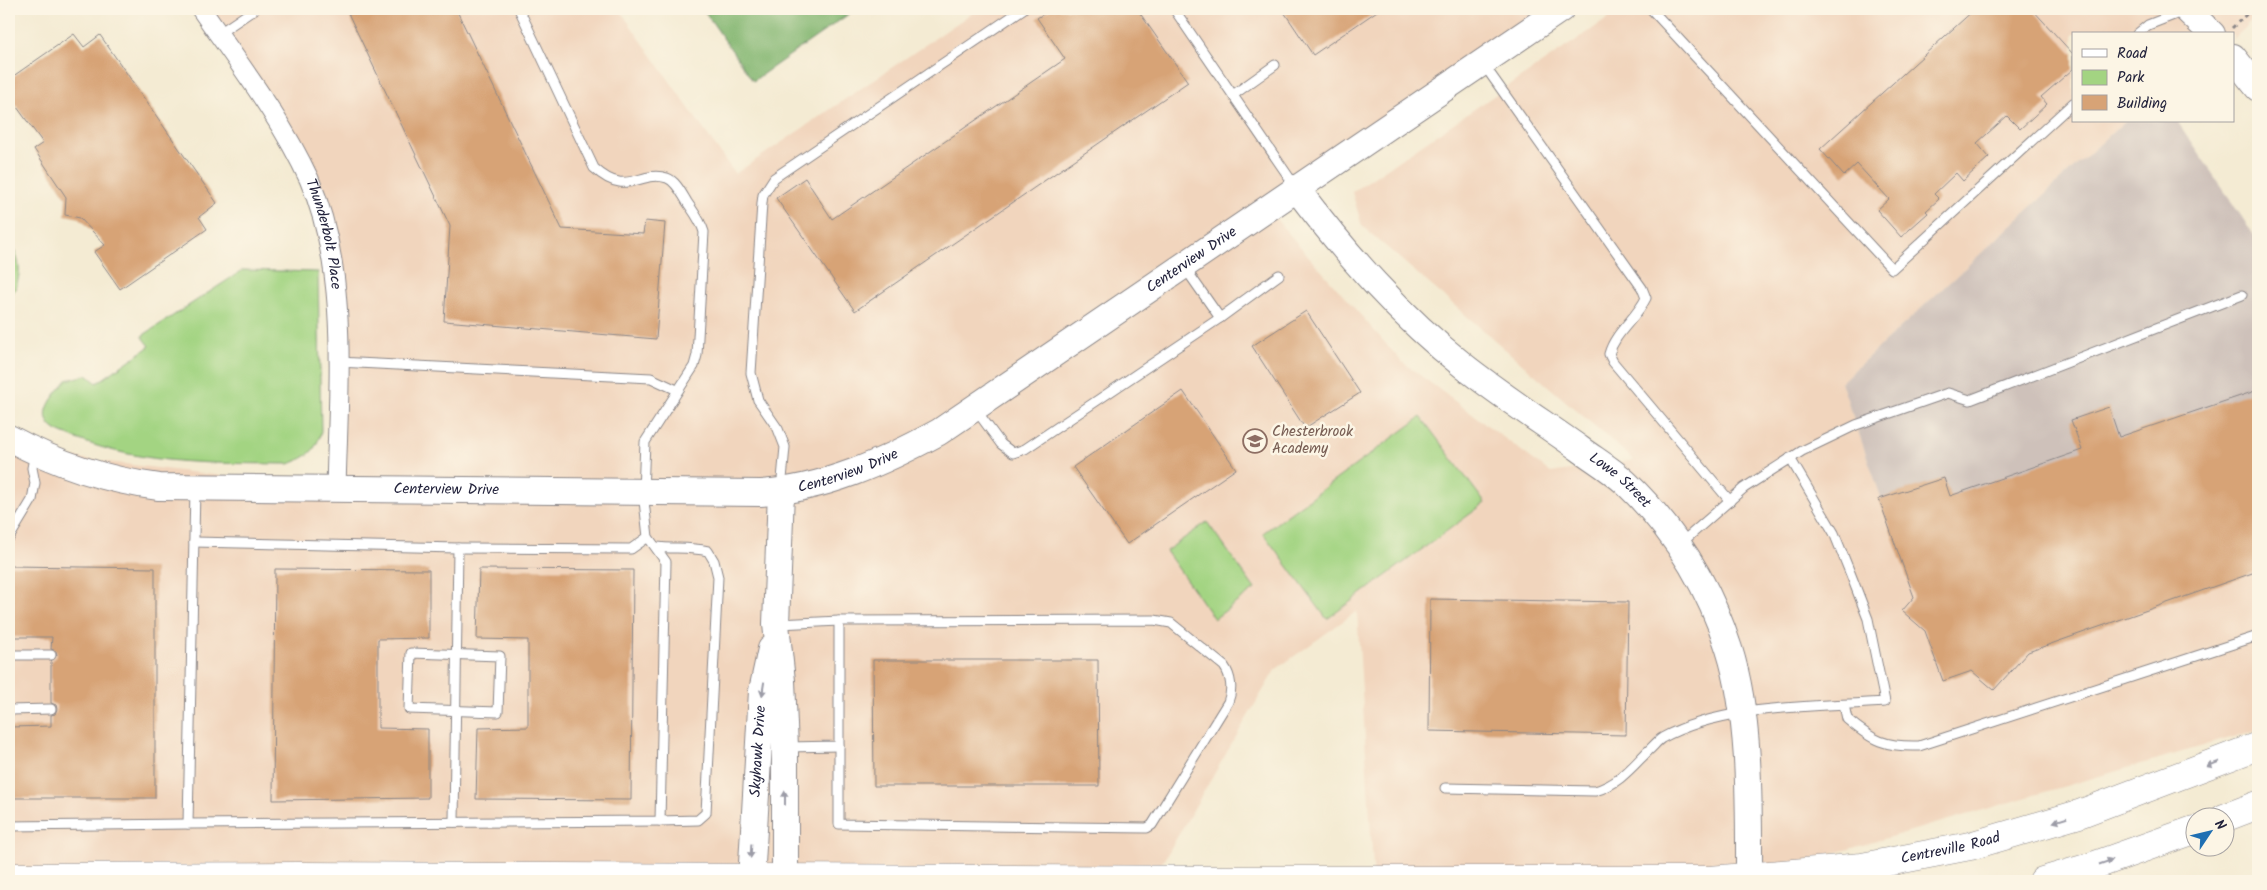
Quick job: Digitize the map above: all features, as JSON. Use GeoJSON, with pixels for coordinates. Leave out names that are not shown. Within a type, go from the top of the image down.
{"type":"FeatureCollection","features":[{"type":"Feature","properties":{"kind":"main road","name":"Centreville Road"},"geometry":{"type":"LineString","coordinates":[[9,877],[1495,881],[1749,879],[1862,867],[1970,846],[2079,814],[2258,746]]}},
{"type":"Feature","properties":{"kind":"main road"},"geometry":{"type":"LineString","coordinates":[[2234,814],[2258,805]]}},
{"type":"Feature","properties":{"kind":"main road"},"geometry":{"type":"LineString","coordinates":[[2043,881],[2090,867],[2184,834]]}},
{"type":"Feature","properties":{"kind":"street","name":"Thunderbolt Place"},"geometry":{"type":"LineString","coordinates":[[201,9],[280,125],[309,180],[323,220],[332,262],[337,305],[336,490]]}},
{"type":"Feature","properties":{"kind":"street","name":"Centerview Drive"},"geometry":{"type":"LineString","coordinates":[[9,438],[59,463],[108,478],[159,487],[196,489],[781,492],[862,469],[902,453],[939,432],[1561,9]]}},
{"type":"Feature","properties":{"kind":"street"},"geometry":{"type":"LineString","coordinates":[[2187,9],[2210,32]]}},
{"type":"Feature","properties":{"kind":"street"},"geometry":{"type":"LineString","coordinates":[[2234,58],[2258,88]]}},
{"type":"Feature","properties":{"kind":"street","name":"Lowe Street"},"geometry":{"type":"LineString","coordinates":[[1296,188],[1338,242],[1404,314],[1465,367],[1624,481],[1660,518],[1680,544],[1719,619],[1730,652],[1742,712],[1747,782],[1749,879]]}},
{"type":"Feature","properties":{"kind":"street","name":"Skyhawk Drive"},"geometry":{"type":"LineString","coordinates":[[781,492],[776,624],[782,681],[785,747],[785,879]]}},
{"type":"Feature","properties":{"kind":"street","name":"Skyhawk Drive"},"geometry":{"type":"LineString","coordinates":[[751,879],[762,691],[776,624]]}},
{"type":"Feature","properties":{"kind":"lane"},"geometry":{"type":"LineString","coordinates":[[218,34],[255,9]]}},
{"type":"Feature","properties":{"kind":"lane"},"geometry":{"type":"LineString","coordinates":[[519,9],[594,168],[614,182],[626,183],[668,178],[679,190],[702,224],[704,238],[697,355],[694,366],[644,442],[643,492],[648,537],[666,562],[660,821]]}},
{"type":"Feature","properties":{"kind":"lane"},"geometry":{"type":"LineString","coordinates":[[781,492],[785,448],[778,429],[758,400],[751,373],[762,203],[767,188],[774,178],[1023,9]]}},
{"type":"Feature","properties":{"kind":"lane"},"geometry":{"type":"LineString","coordinates":[[1174,9],[1296,188]]}},
{"type":"Feature","properties":{"kind":"lane"},"geometry":{"type":"LineString","coordinates":[[1651,9],[1892,269],[2072,104]]}},
{"type":"Feature","properties":{"kind":"lane"},"geometry":{"type":"LineString","coordinates":[[2139,32],[2148,25],[2187,9]]}},
{"type":"Feature","properties":{"kind":"lane"},"geometry":{"type":"LineString","coordinates":[[1482,62],[1642,288],[1646,298],[1640,311],[1621,331],[1611,346],[1609,354],[1613,362],[1730,501]]}},
{"type":"Feature","properties":{"kind":"lane"},"geometry":{"type":"LineString","coordinates":[[1232,95],[1275,65]]}},
{"type":"Feature","properties":{"kind":"lane"},"geometry":{"type":"LineString","coordinates":[[1183,265],[1220,318]]}},
{"type":"Feature","properties":{"kind":"lane"},"geometry":{"type":"LineString","coordinates":[[974,408],[1000,444],[1013,453],[1025,449],[1220,318],[1279,275]]}},
{"type":"Feature","properties":{"kind":"lane"},"geometry":{"type":"LineString","coordinates":[[1680,544],[1744,488],[1790,458],[1856,425],[1948,393],[1970,400],[2242,295]]}},
{"type":"Feature","properties":{"kind":"lane"},"geometry":{"type":"LineString","coordinates":[[338,362],[651,378],[677,390]]}},
{"type":"Feature","properties":{"kind":"lane"},"geometry":{"type":"LineString","coordinates":[[9,538],[32,500],[35,482],[32,468],[35,452]]}},
{"type":"Feature","properties":{"kind":"lane"},"geometry":{"type":"LineString","coordinates":[[1445,788],[1595,791],[1610,787],[1660,739],[1689,725],[1742,712],[1885,702],[1868,619],[1837,542],[1790,458]]}},
{"type":"Feature","properties":{"kind":"lane"},"geometry":{"type":"LineString","coordinates":[[188,824],[196,489]]}},
{"type":"Feature","properties":{"kind":"lane"},"geometry":{"type":"LineString","coordinates":[[194,542],[458,548],[631,549],[648,537]]}},
{"type":"Feature","properties":{"kind":"lane"},"geometry":{"type":"LineString","coordinates":[[9,826],[698,820],[706,813],[718,577],[714,561],[708,552],[687,547],[675,549],[656,547]]}},
{"type":"Feature","properties":{"kind":"lane"},"geometry":{"type":"LineString","coordinates":[[454,822],[458,548]]}},
{"type":"Feature","properties":{"kind":"lane"},"geometry":{"type":"LineString","coordinates":[[776,624],[838,621],[1163,621],[1171,623],[1224,666],[1229,673],[1231,686],[1228,702],[1152,825],[1147,828],[839,824],[838,621]]}},
{"type":"Feature","properties":{"kind":"lane"},"geometry":{"type":"LineString","coordinates":[[1844,705],[1847,719],[1879,742],[1899,746],[1919,746],[2258,636]]}},
{"type":"Feature","properties":{"kind":"lane"},"geometry":{"type":"LineString","coordinates":[[411,653],[456,655],[500,656],[498,712],[409,709],[411,653]]}},
{"type":"Feature","properties":{"kind":"lane"},"geometry":{"type":"LineString","coordinates":[[9,655],[51,655]]}},
{"type":"Feature","properties":{"kind":"lane"},"geometry":{"type":"LineString","coordinates":[[9,710],[51,710]]}},
{"type":"Feature","properties":{"kind":"lane"},"geometry":{"type":"LineString","coordinates":[[785,747],[839,746]]}},
{"type":"Feature","properties":{"kind":"path"},"geometry":{"type":"LineString","coordinates":[[2228,32],[2252,9]]}},
{"type":"Feature","properties":{"kind":"shaded area"},"geometry":{"type":"Polygon","coordinates":[[[198,9],[619,9],[735,174],[978,9],[1561,9],[1267,209],[1401,361],[1551,473],[1634,460],[1362,226],[1352,192],[1622,9],[2258,9],[2258,13],[2234,39],[2234,32],[2072,32],[2072,122],[2124,122],[1841,382],[1882,500],[1944,478],[2081,450],[2071,420],[2109,407],[2120,437],[2258,390],[2258,730],[1749,878],[1374,881],[1357,611],[1275,670],[1152,880],[9,879],[9,436],[35,453],[335,490],[338,362],[309,180],[198,9]]]}},
{"type":"Feature","properties":{"kind":"shaded area"},"geometry":{"type":"Polygon","coordinates":[[[2124,122],[2178,122],[2258,241],[2258,390],[2119,437],[2109,408],[2072,420],[2082,450],[1950,496],[1943,478],[1882,500],[1841,382],[2124,122]]]}},
{"type":"Feature","properties":{"kind":"green space"},"geometry":{"type":"Polygon","coordinates":[[[703,9],[856,9],[753,81],[703,9]]]}},
{"type":"Feature","properties":{"kind":"green space"},"geometry":{"type":"Polygon","coordinates":[[[9,243],[17,257],[19,271],[16,285],[9,299],[9,243]]]}},
{"type":"Feature","properties":{"kind":"green space"},"geometry":{"type":"Polygon","coordinates":[[[243,270],[318,272],[321,432],[314,449],[302,458],[289,464],[180,461],[127,454],[101,447],[62,433],[51,426],[47,419],[47,409],[52,398],[67,380],[87,375],[97,383],[150,346],[142,336],[243,270]]]}},
{"type":"Feature","properties":{"kind":"green space"},"geometry":{"type":"Polygon","coordinates":[[[1421,417],[1485,503],[1327,619],[1263,533],[1421,417]]]}},
{"type":"Feature","properties":{"kind":"green space"},"geometry":{"type":"Polygon","coordinates":[[[1207,522],[1255,589],[1214,619],[1166,551],[1207,522]]]}},
{"type":"Feature","properties":{"kind":"building"},"geometry":{"type":"Polygon","coordinates":[[[346,9],[456,9],[562,229],[643,234],[645,221],[665,223],[656,339],[444,321],[450,226],[346,9]]]}},
{"type":"Feature","properties":{"kind":"building"},"geometry":{"type":"Polygon","coordinates":[[[1051,9],[1137,9],[1188,82],[855,311],[776,198],[805,178],[832,219],[1065,59],[1037,18],[1051,9]]]}},
{"type":"Feature","properties":{"kind":"building"},"geometry":{"type":"Polygon","coordinates":[[[1282,9],[1380,9],[1313,55],[1282,9]]]}},
{"type":"Feature","properties":{"kind":"building"},"geometry":{"type":"Polygon","coordinates":[[[1975,9],[2032,9],[2072,53],[2072,70],[2041,97],[2047,104],[2020,129],[2007,116],[1977,143],[1989,157],[1963,181],[1956,173],[1934,194],[1939,199],[1926,211],[1928,213],[1901,237],[1877,210],[1889,199],[1857,164],[1844,176],[1820,149],[1975,9]]]}},
{"type":"Feature","properties":{"kind":"building"},"geometry":{"type":"Polygon","coordinates":[[[74,34],[84,47],[100,35],[217,203],[199,217],[207,229],[120,289],[94,252],[105,245],[80,218],[65,215],[66,197],[34,149],[43,143],[9,96],[9,79],[74,34]]]}},
{"type":"Feature","properties":{"kind":"building"},"geometry":{"type":"Polygon","coordinates":[[[1306,311],[1360,393],[1305,428],[1252,346],[1306,311]]]}},
{"type":"Feature","properties":{"kind":"building"},"geometry":{"type":"Polygon","coordinates":[[[2258,390],[2258,571],[2028,652],[1994,690],[1972,671],[1943,681],[1925,631],[1902,611],[1914,597],[1879,499],[1944,478],[1950,496],[2082,450],[2071,420],[2109,407],[2119,437],[2258,390]]]}},
{"type":"Feature","properties":{"kind":"building"},"geometry":{"type":"Polygon","coordinates":[[[1183,391],[1236,469],[1127,544],[1073,467],[1183,391]]]}},
{"type":"Feature","properties":{"kind":"building"},"geometry":{"type":"Polygon","coordinates":[[[9,566],[155,568],[155,798],[9,798],[9,727],[51,726],[51,715],[55,714],[57,709],[56,705],[51,703],[51,661],[57,655],[56,651],[51,649],[52,637],[9,637],[9,566]]]}},
{"type":"Feature","properties":{"kind":"building"},"geometry":{"type":"Polygon","coordinates":[[[275,569],[429,570],[429,638],[378,639],[378,728],[428,729],[428,798],[273,800],[275,569]]]}},
{"type":"Feature","properties":{"kind":"building"},"geometry":{"type":"Polygon","coordinates":[[[479,569],[633,570],[631,800],[476,799],[478,728],[528,727],[528,640],[477,639],[479,569]]]}},
{"type":"Feature","properties":{"kind":"building"},"geometry":{"type":"Polygon","coordinates":[[[1430,599],[1628,602],[1626,735],[1429,731],[1430,599]]]}},
{"type":"Feature","properties":{"kind":"building"},"geometry":{"type":"Polygon","coordinates":[[[873,660],[1098,660],[1099,786],[874,786],[873,660]]]}},
{"type":"Feature","properties":{"kind":"place","name":"Chesterbrook Academy"},"geometry":{"type":"Point","coordinates":[1255,441]}}]}
